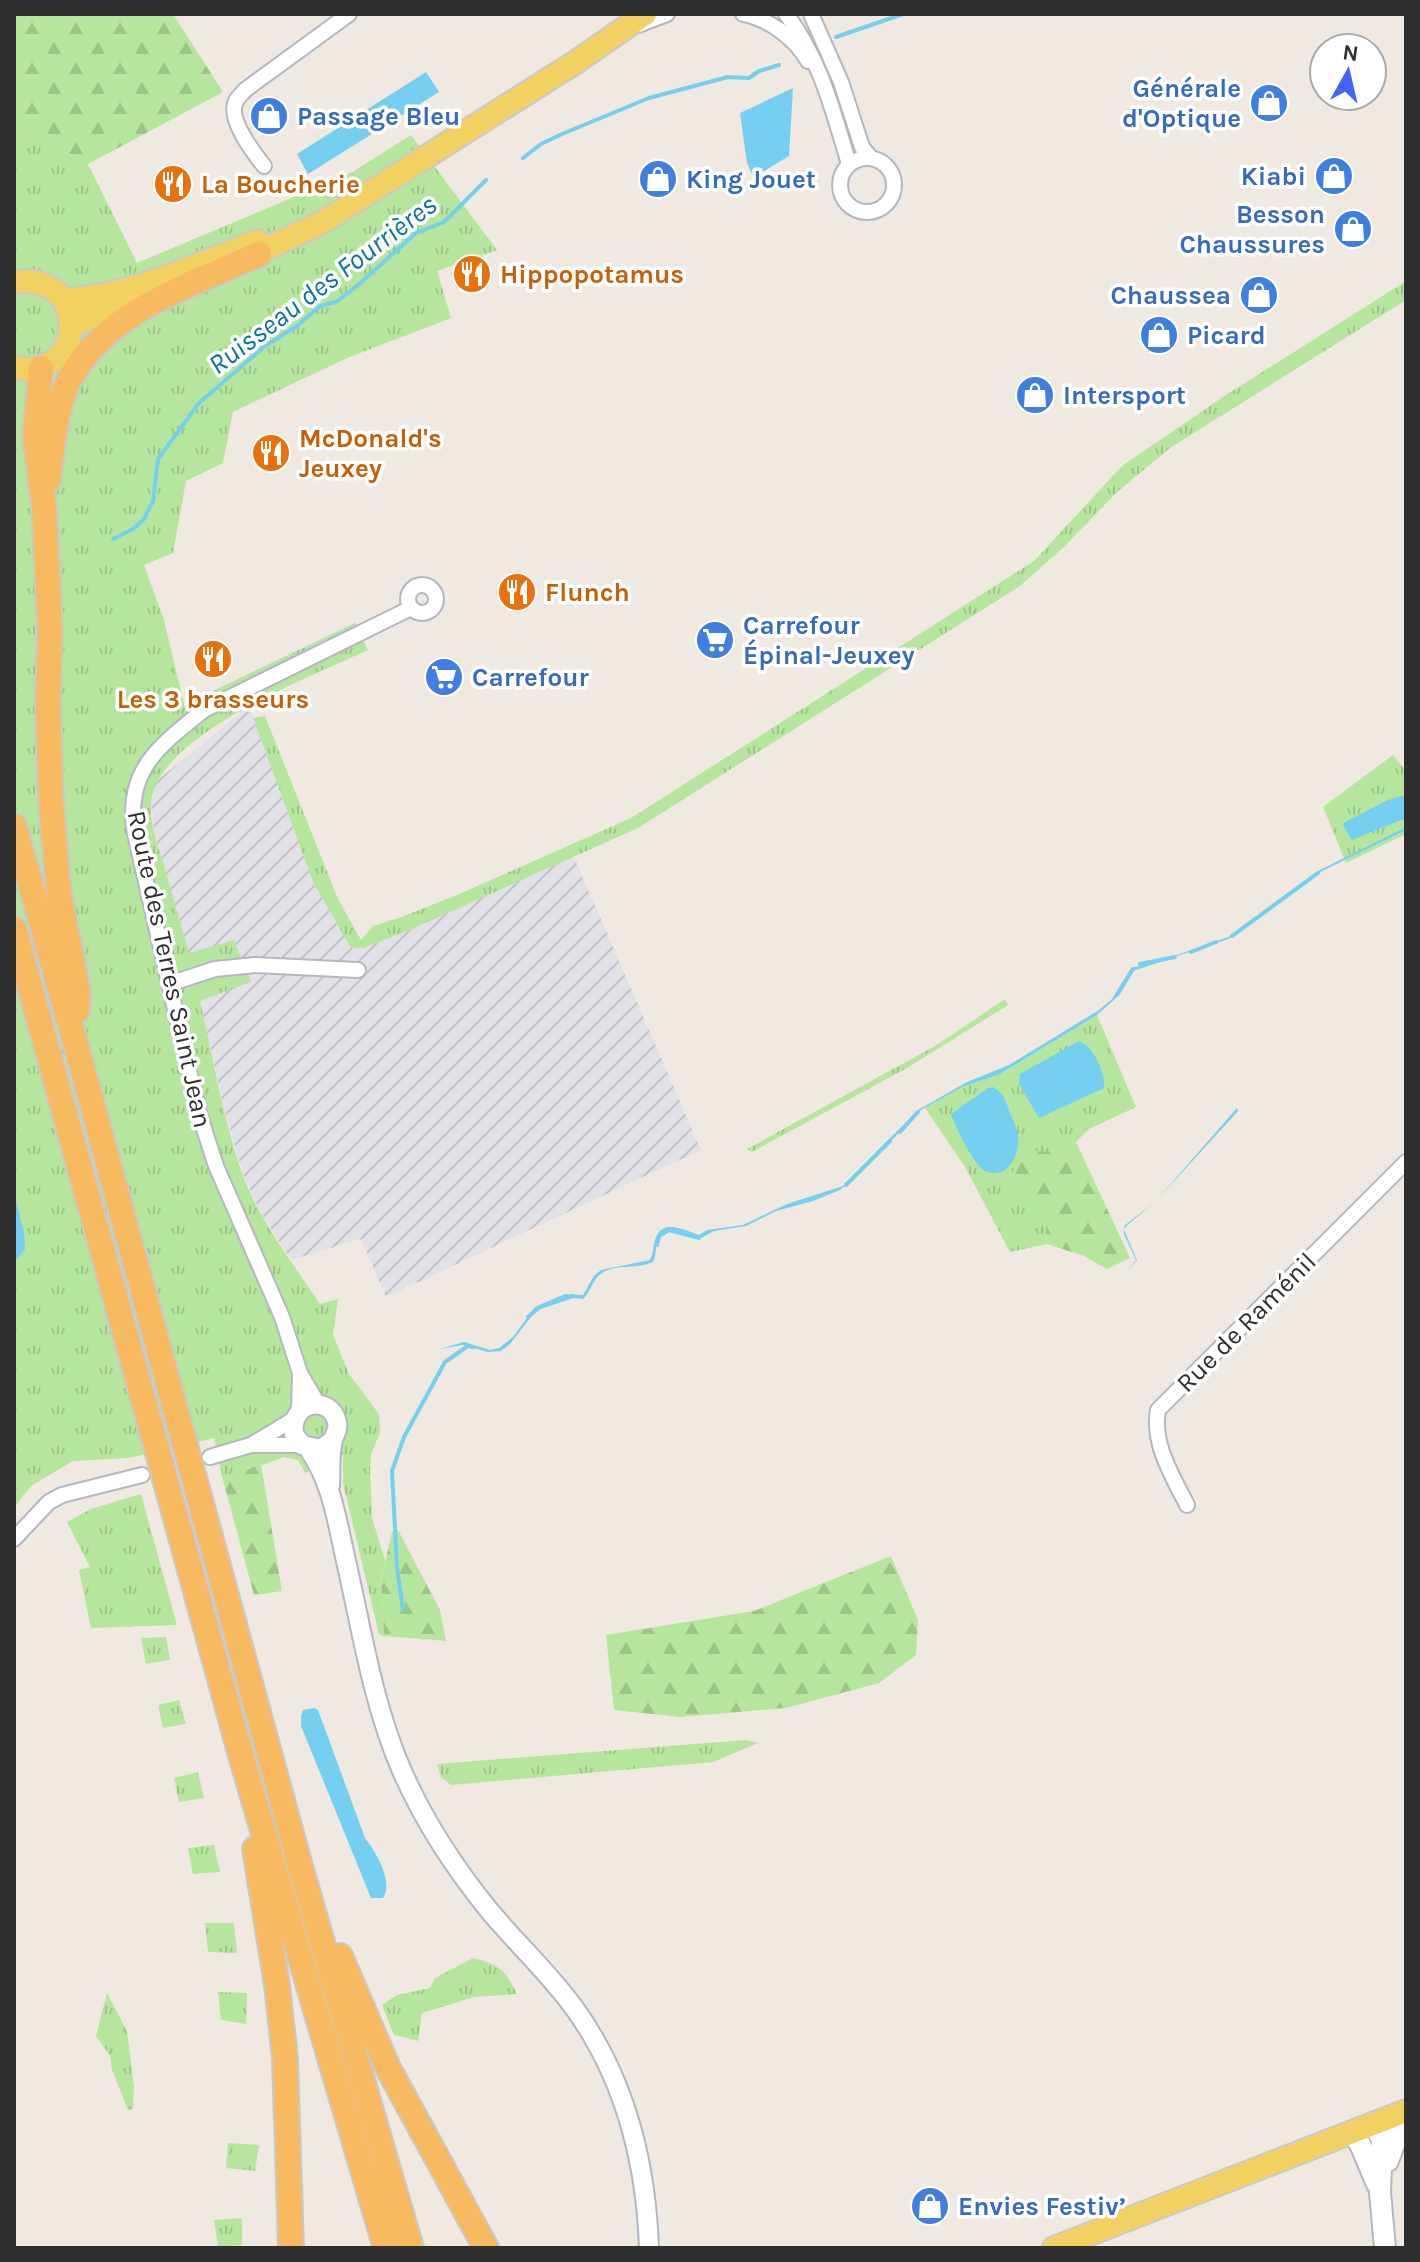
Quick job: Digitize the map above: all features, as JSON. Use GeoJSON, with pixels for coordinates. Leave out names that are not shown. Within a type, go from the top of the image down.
{"type":"FeatureCollection","features":[{"type":"Feature","properties":{"kind":"highway"},"geometry":{"type":"LineString","coordinates":[[44,507],[55,432],[68,382],[90,348],[118,323],[259,254]]}},
{"type":"Feature","properties":{"kind":"highway"},"geometry":{"type":"LineString","coordinates":[[41,368],[35,436],[44,507],[50,630],[48,703],[51,802],[59,895],[78,992],[76,1045]]}},
{"type":"Feature","properties":{"kind":"highway"},"geometry":{"type":"LineString","coordinates":[[14,826],[301,1870],[411,2248]]}},
{"type":"Feature","properties":{"kind":"highway"},"geometry":{"type":"LineString","coordinates":[[14,929],[242,1759],[386,2248]]}},
{"type":"Feature","properties":{"kind":"highway"},"geometry":{"type":"LineString","coordinates":[[14,970],[38,1014]]}},
{"type":"Feature","properties":{"kind":"highway"},"geometry":{"type":"LineString","coordinates":[[242,1759],[277,1985],[285,2058],[288,2248]]}},
{"type":"Feature","properties":{"kind":"highway"},"geometry":{"type":"LineString","coordinates":[[301,1870],[322,1910],[388,2068],[486,2248]]}},
{"type":"Feature","properties":{"kind":"main road"},"geometry":{"type":"LineString","coordinates":[[64,299],[85,299],[128,287],[193,267],[257,241],[395,165],[630,14]]}},
{"type":"Feature","properties":{"kind":"main road"},"geometry":{"type":"LineString","coordinates":[[72,325],[189,276],[259,254],[323,222],[576,62],[645,14]]}},
{"type":"Feature","properties":{"kind":"main road"},"geometry":{"type":"LineString","coordinates":[[14,282],[28,280],[44,283],[64,299],[72,325],[70,338],[54,361],[41,368],[25,370],[14,367]]}},
{"type":"Feature","properties":{"kind":"main road"},"geometry":{"type":"LineString","coordinates":[[1054,2248],[1406,2111]]}},
{"type":"Feature","properties":{"kind":"main road"},"geometry":{"type":"LineString","coordinates":[[1380,2192],[1406,2111]]}},
{"type":"Feature","properties":{"kind":"main road"},"geometry":{"type":"LineString","coordinates":[[1374,2124],[1382,2140],[1380,2192],[1385,2248]]}},
{"type":"Feature","properties":{"kind":"main road"},"geometry":{"type":"LineString","coordinates":[[1351,2132],[1360,2144],[1380,2192]]}},
{"type":"Feature","properties":{"kind":"street"},"geometry":{"type":"LineString","coordinates":[[264,166],[251,150],[236,121],[236,101],[245,90],[349,14]]}},
{"type":"Feature","properties":{"kind":"street"},"geometry":{"type":"LineString","coordinates":[[576,62],[638,25],[667,14]]}},
{"type":"Feature","properties":{"kind":"street"},"geometry":{"type":"LineString","coordinates":[[743,14],[776,28],[790,39],[825,84]]}},
{"type":"Feature","properties":{"kind":"street"},"geometry":{"type":"LineString","coordinates":[[786,14],[803,36],[825,84],[849,164]]}},
{"type":"Feature","properties":{"kind":"street"},"geometry":{"type":"LineString","coordinates":[[811,14],[841,82],[862,147],[871,158]]}},
{"type":"Feature","properties":{"kind":"street"},"geometry":{"type":"LineString","coordinates":[[859,158],[871,158],[888,168],[895,187],[886,205],[871,213],[854,210],[840,193],[842,172],[849,164],[859,158]]}},
{"type":"Feature","properties":{"kind":"street","name":"Route des Terres Saint Jean"},"geometry":{"type":"LineString","coordinates":[[318,1404],[300,1373],[282,1317],[216,1166],[198,1110],[132,816],[137,779],[175,733],[204,710],[411,608]]}},
{"type":"Feature","properties":{"kind":"street"},"geometry":{"type":"LineString","coordinates":[[169,984],[215,969],[255,965],[358,970]]}},
{"type":"Feature","properties":{"kind":"street","name":"Rue de Raménil"},"geometry":{"type":"LineString","coordinates":[[1187,1505],[1162,1454],[1156,1428],[1158,1410],[1406,1162]]}},
{"type":"Feature","properties":{"kind":"street","name":"Route des Terres Saint Jean"},"geometry":{"type":"LineString","coordinates":[[297,1411],[300,1373]]}},
{"type":"Feature","properties":{"kind":"street"},"geometry":{"type":"LineString","coordinates":[[251,1445],[304,1407],[318,1404],[332,1411],[336,1418],[338,1426],[333,1440],[330,1489],[384,1725],[402,1773],[447,1856],[489,1910],[576,2010],[603,2055],[622,2097],[637,2146],[647,2205],[649,2248]]}},
{"type":"Feature","properties":{"kind":"street"},"geometry":{"type":"LineString","coordinates":[[297,1411],[294,1434],[305,1446],[330,1489]]}},
{"type":"Feature","properties":{"kind":"street"},"geometry":{"type":"LineString","coordinates":[[210,1457],[251,1445],[321,1449],[333,1440]]}},
{"type":"Feature","properties":{"kind":"street"},"geometry":{"type":"LineString","coordinates":[[14,1539],[49,1502],[62,1495],[142,1475]]}},
{"type":"Feature","properties":{"kind":"shaded area"},"geometry":{"type":"Polygon","coordinates":[[[249,706],[313,882],[352,948],[364,948],[412,929],[573,855],[701,1150],[386,1297],[361,1239],[291,1260],[261,1213],[243,1174],[224,1107],[189,954],[154,831],[151,803],[154,783],[249,706]]]}},
{"type":"Feature","properties":{"kind":"green space"},"geometry":{"type":"Polygon","coordinates":[[[14,14],[173,14],[223,92],[88,164],[14,127],[14,14]]]}},
{"type":"Feature","properties":{"kind":"green space"},"geometry":{"type":"Polygon","coordinates":[[[14,127],[88,164],[137,263],[351,173],[411,135],[497,250],[437,271],[451,318],[347,358],[233,412],[223,463],[186,481],[173,553],[144,565],[164,620],[185,708],[202,696],[355,623],[368,650],[276,692],[206,732],[178,755],[159,780],[151,813],[189,953],[234,940],[251,982],[200,1001],[242,1173],[267,1224],[320,1304],[338,1299],[333,1335],[349,1374],[379,1414],[380,1432],[371,1455],[370,1471],[372,1518],[385,1560],[381,1579],[384,1636],[379,1634],[343,1483],[343,1455],[305,1473],[298,1460],[284,1457],[223,1480],[214,1438],[129,1458],[73,1461],[31,1486],[14,1508],[14,127]]]}},
{"type":"Feature","properties":{"kind":"green space"},"geometry":{"type":"Polygon","coordinates":[[[1406,281],[1406,300],[1170,448],[1117,492],[1065,546],[1020,586],[638,828],[412,929],[364,948],[351,948],[313,882],[253,718],[265,716],[338,899],[361,940],[373,926],[457,895],[631,818],[1034,561],[1122,466],[1226,395],[1406,281]]]}},
{"type":"Feature","properties":{"kind":"green space"},"geometry":{"type":"Polygon","coordinates":[[[1393,755],[1406,771],[1406,834],[1346,863],[1323,807],[1393,755]]]}},
{"type":"Feature","properties":{"kind":"green space"},"geometry":{"type":"Polygon","coordinates":[[[1005,999],[1008,1005],[907,1068],[752,1152],[747,1149],[935,1046],[1005,999]]]}},
{"type":"Feature","properties":{"kind":"green space"},"geometry":{"type":"Polygon","coordinates":[[[1097,1015],[1136,1107],[1089,1129],[1076,1142],[1047,1152],[1047,1244],[1010,1252],[965,1167],[925,1108],[962,1087],[1000,1074],[1097,1015]]]}},
{"type":"Feature","properties":{"kind":"green space"},"geometry":{"type":"Polygon","coordinates":[[[1076,1142],[1130,1258],[1107,1269],[1084,1256],[1047,1244],[1045,1208],[1023,1203],[1010,1178],[1023,1150],[1047,1152],[1076,1142]]]}},
{"type":"Feature","properties":{"kind":"green space"},"geometry":{"type":"Polygon","coordinates":[[[261,1464],[282,1591],[254,1595],[223,1480],[261,1464]]]}},
{"type":"Feature","properties":{"kind":"green space"},"geometry":{"type":"Polygon","coordinates":[[[141,1494],[177,1625],[91,1628],[79,1570],[90,1567],[67,1522],[91,1509],[141,1494]]]}},
{"type":"Feature","properties":{"kind":"green space"},"geometry":{"type":"Polygon","coordinates":[[[398,1530],[440,1610],[446,1641],[384,1636],[381,1579],[392,1532],[398,1530]]]}},
{"type":"Feature","properties":{"kind":"green space"},"geometry":{"type":"Polygon","coordinates":[[[891,1556],[918,1620],[916,1655],[879,1683],[786,1708],[680,1717],[614,1710],[606,1635],[754,1611],[891,1556]]]}},
{"type":"Feature","properties":{"kind":"green space"},"geometry":{"type":"Polygon","coordinates":[[[166,1637],[170,1660],[146,1664],[141,1638],[166,1637]]]}},
{"type":"Feature","properties":{"kind":"green space"},"geometry":{"type":"Polygon","coordinates":[[[179,1700],[186,1724],[163,1728],[158,1705],[179,1700]]]}},
{"type":"Feature","properties":{"kind":"green space"},"geometry":{"type":"Polygon","coordinates":[[[746,1740],[758,1743],[713,1762],[451,1785],[441,1777],[437,1764],[746,1740]]]}},
{"type":"Feature","properties":{"kind":"green space"},"geometry":{"type":"Polygon","coordinates":[[[198,1772],[204,1798],[179,1802],[174,1778],[198,1772]]]}},
{"type":"Feature","properties":{"kind":"green space"},"geometry":{"type":"Polygon","coordinates":[[[214,1845],[220,1872],[193,1874],[188,1848],[214,1845]]]}},
{"type":"Feature","properties":{"kind":"green space"},"geometry":{"type":"Polygon","coordinates":[[[205,1923],[234,1923],[237,1953],[208,1952],[205,1923]]]}},
{"type":"Feature","properties":{"kind":"green space"},"geometry":{"type":"Polygon","coordinates":[[[473,1958],[500,1969],[517,1994],[474,1997],[422,2013],[418,2041],[394,2035],[382,2005],[397,1995],[430,1988],[435,1978],[473,1958]]]}},
{"type":"Feature","properties":{"kind":"green space"},"geometry":{"type":"Polygon","coordinates":[[[218,1992],[247,1993],[246,2024],[221,2020],[218,1992]]]}},
{"type":"Feature","properties":{"kind":"green space"},"geometry":{"type":"Polygon","coordinates":[[[107,1993],[127,2031],[134,2087],[133,2109],[128,2110],[112,2070],[110,2056],[96,2036],[107,1993]]]}},
{"type":"Feature","properties":{"kind":"green space"},"geometry":{"type":"Polygon","coordinates":[[[228,2143],[259,2145],[255,2171],[226,2168],[228,2143]]]}},
{"type":"Feature","properties":{"kind":"green space"},"geometry":{"type":"Polygon","coordinates":[[[242,2218],[242,2245],[218,2247],[214,2220],[242,2218]]]}},
{"type":"Feature","properties":{"kind":"water"},"geometry":{"type":"Polygon","coordinates":[[[426,72],[439,92],[308,174],[297,154],[426,72]]]}},
{"type":"Feature","properties":{"kind":"water"},"geometry":{"type":"Polygon","coordinates":[[[793,88],[789,156],[759,174],[752,174],[747,163],[740,113],[793,88]]]}},
{"type":"Feature","properties":{"kind":"water"},"geometry":{"type":"Polygon","coordinates":[[[1402,796],[1406,797],[1406,818],[1352,840],[1343,825],[1345,822],[1402,796]]]}},
{"type":"Feature","properties":{"kind":"water"},"geometry":{"type":"Polygon","coordinates":[[[1406,827],[1406,830],[1316,874],[1228,939],[1130,972],[1116,998],[1097,1015],[1000,1074],[962,1087],[921,1110],[840,1190],[776,1211],[746,1226],[714,1231],[701,1238],[678,1230],[667,1230],[659,1237],[653,1262],[608,1270],[596,1278],[583,1299],[565,1297],[537,1309],[510,1344],[501,1351],[488,1352],[462,1345],[440,1349],[464,1342],[490,1350],[499,1348],[513,1337],[535,1307],[565,1294],[583,1295],[601,1270],[650,1260],[657,1235],[665,1228],[676,1228],[699,1235],[707,1230],[743,1225],[787,1204],[843,1186],[918,1110],[967,1082],[1009,1065],[1099,1010],[1112,999],[1131,968],[1228,937],[1316,872],[1406,827]]]}},
{"type":"Feature","properties":{"kind":"water"},"geometry":{"type":"Polygon","coordinates":[[[1079,1041],[1089,1048],[1098,1061],[1104,1088],[1039,1118],[1019,1084],[1020,1074],[1079,1041]]]}},
{"type":"Feature","properties":{"kind":"water"},"geometry":{"type":"Polygon","coordinates":[[[993,1087],[1004,1098],[1018,1137],[1017,1151],[1011,1164],[994,1173],[982,1169],[971,1155],[951,1114],[993,1087]]]}},
{"type":"Feature","properties":{"kind":"water"},"geometry":{"type":"Polygon","coordinates":[[[1237,1108],[1238,1111],[1155,1202],[1237,1108]]]}},
{"type":"Feature","properties":{"kind":"water"},"geometry":{"type":"Polygon","coordinates":[[[14,1193],[25,1249],[14,1263],[14,1193]]]}},
{"type":"Feature","properties":{"kind":"water"},"geometry":{"type":"Polygon","coordinates":[[[1124,1230],[1137,1260],[1126,1273],[1136,1260],[1124,1230]]]}},
{"type":"Feature","properties":{"kind":"water"},"geometry":{"type":"Polygon","coordinates":[[[303,1710],[318,1710],[365,1838],[382,1867],[386,1884],[383,1898],[371,1898],[301,1726],[303,1710]]]}},
{"type":"Feature","properties":{"kind":"waterway","name":"Ruisseau des Fourrières"},"geometry":{"type":"LineString","coordinates":[[836,37],[903,14]]}},
{"type":"Feature","properties":{"kind":"waterway","name":"Ruisseau des Fourrières"},"geometry":{"type":"LineString","coordinates":[[523,158],[541,144],[649,98],[728,77],[749,78],[759,71],[779,65]]}},
{"type":"Feature","properties":{"kind":"waterway","name":"Ruisseau des Fourrières"},"geometry":{"type":"LineString","coordinates":[[113,539],[133,529],[144,519],[153,501],[158,459],[199,403],[265,346],[297,326],[320,306],[336,302],[358,285],[416,233],[444,222],[486,180]]}},
{"type":"Feature","properties":{"kind":"waterway"},"geometry":{"type":"LineString","coordinates":[[1232,936],[1318,873]]}},
{"type":"Feature","properties":{"kind":"waterway"},"geometry":{"type":"LineString","coordinates":[[1191,952],[1216,942]]}},
{"type":"Feature","properties":{"kind":"waterway"},"geometry":{"type":"LineString","coordinates":[[1140,964],[1175,957]]}},
{"type":"Feature","properties":{"kind":"waterway"},"geometry":{"type":"LineString","coordinates":[[1117,995],[1133,969]]}},
{"type":"Feature","properties":{"kind":"waterway"},"geometry":{"type":"LineString","coordinates":[[900,1132],[918,1112]]}},
{"type":"Feature","properties":{"kind":"waterway"},"geometry":{"type":"LineString","coordinates":[[846,1185],[890,1141]]}},
{"type":"Feature","properties":{"kind":"waterway"},"geometry":{"type":"LineString","coordinates":[[657,1245],[659,1236],[669,1230],[699,1238]]}},
{"type":"Feature","properties":{"kind":"waterway"},"geometry":{"type":"LineString","coordinates":[[528,1317],[540,1307],[573,1296]]}},
{"type":"Feature","properties":{"kind":"waterway"},"geometry":{"type":"LineString","coordinates":[[403,1610],[397,1568],[392,1471],[404,1437],[445,1362],[468,1346],[473,1347]]}},
{"type":"Feature","properties":{"kind":"place","name":"Générale d'Optique"},"geometry":{"type":"Point","coordinates":[1269,103]}},
{"type":"Feature","properties":{"kind":"place","name":"Passage Bleu"},"geometry":{"type":"Point","coordinates":[269,116]}},
{"type":"Feature","properties":{"kind":"place","name":"Kiabi"},"geometry":{"type":"Point","coordinates":[1334,176]}},
{"type":"Feature","properties":{"kind":"place","name":"King Jouet"},"geometry":{"type":"Point","coordinates":[658,179]}},
{"type":"Feature","properties":{"kind":"place","name":"La Boucherie"},"geometry":{"type":"Point","coordinates":[173,184]}},
{"type":"Feature","properties":{"kind":"place","name":"Besson Chaussures"},"geometry":{"type":"Point","coordinates":[1353,229]}},
{"type":"Feature","properties":{"kind":"place","name":"Hippopotamus"},"geometry":{"type":"Point","coordinates":[472,274]}},
{"type":"Feature","properties":{"kind":"place","name":"Chaussea"},"geometry":{"type":"Point","coordinates":[1259,295]}},
{"type":"Feature","properties":{"kind":"place","name":"Picard"},"geometry":{"type":"Point","coordinates":[1159,335]}},
{"type":"Feature","properties":{"kind":"place","name":"Intersport"},"geometry":{"type":"Point","coordinates":[1035,395]}},
{"type":"Feature","properties":{"kind":"place","name":"McDonald's Jeuxey"},"geometry":{"type":"Point","coordinates":[271,453]}},
{"type":"Feature","properties":{"kind":"place","name":"Flunch"},"geometry":{"type":"Point","coordinates":[517,592]}},
{"type":"Feature","properties":{"kind":"place","name":"Carrefour Épinal-Jeuxey"},"geometry":{"type":"Point","coordinates":[715,640]}},
{"type":"Feature","properties":{"kind":"place","name":"Les 3 brasseurs"},"geometry":{"type":"Point","coordinates":[213,659]}},
{"type":"Feature","properties":{"kind":"place","name":"Carrefour"},"geometry":{"type":"Point","coordinates":[444,677]}},
{"type":"Feature","properties":{"kind":"place","name":"Envies Festiv’"},"geometry":{"type":"Point","coordinates":[930,2206]}}]}
